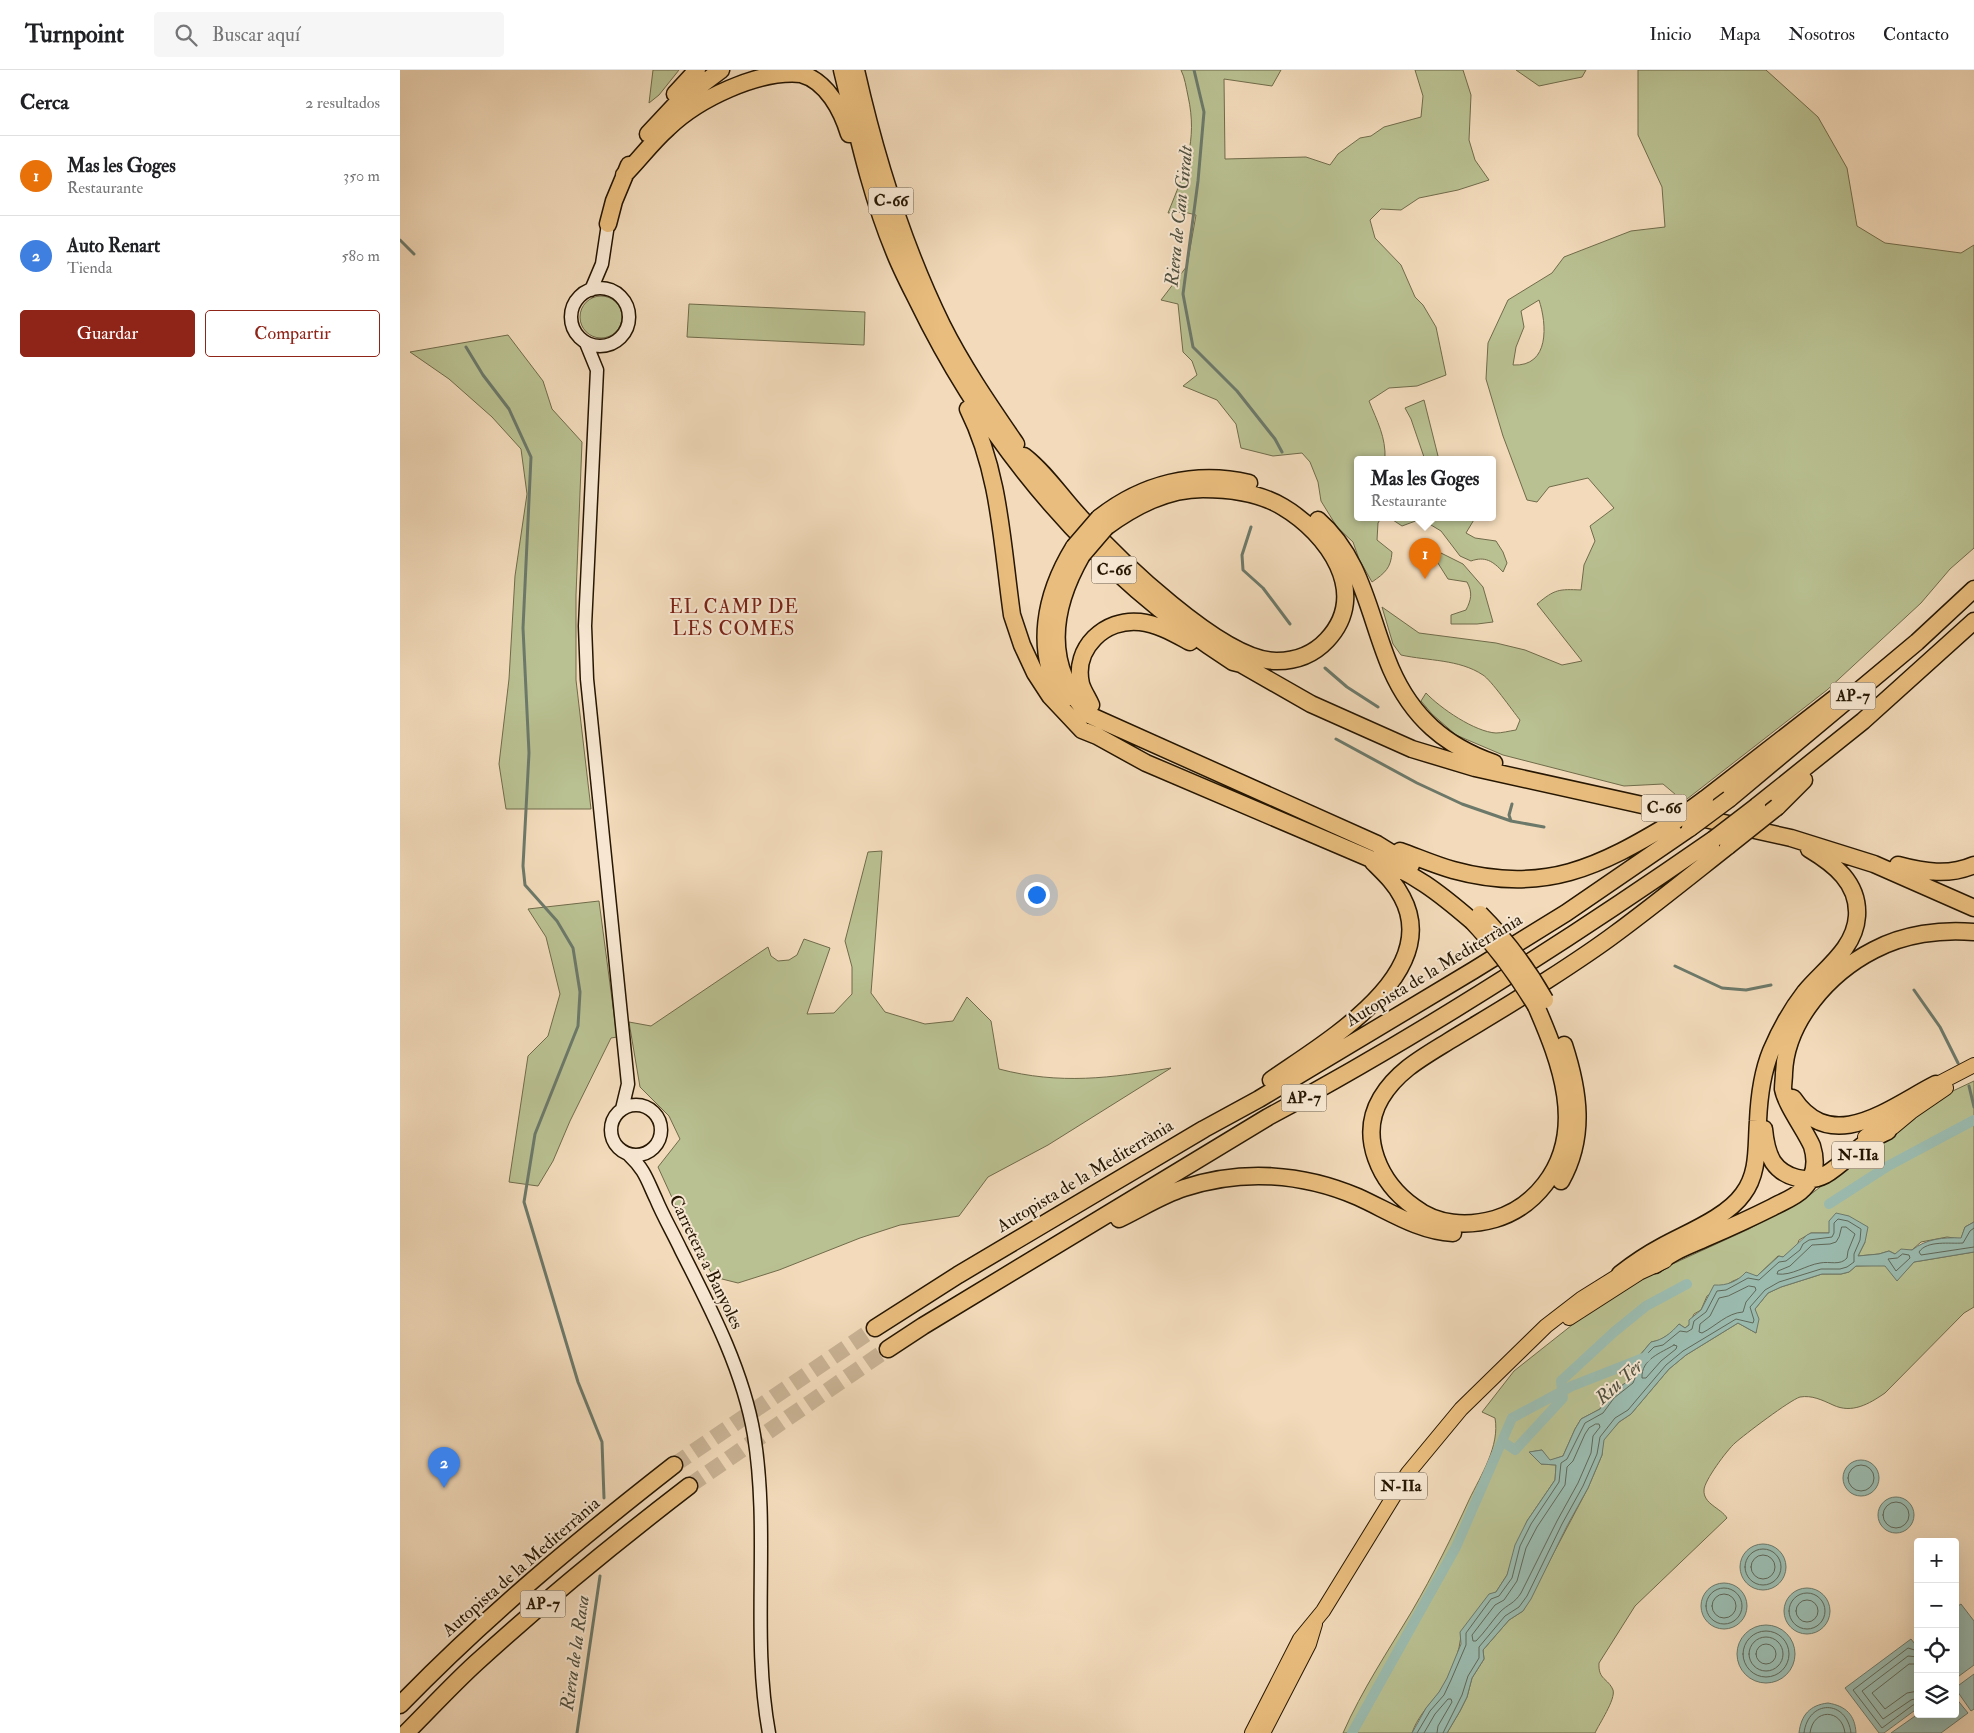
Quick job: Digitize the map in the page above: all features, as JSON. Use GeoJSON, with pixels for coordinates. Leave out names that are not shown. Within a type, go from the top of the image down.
{"type":"FeatureCollection","features":[{"type":"Feature","properties":{"kind":"highway"},"geometry":{"type":"LineString","coordinates":[[608,224],[624,175],[648,134],[653,120],[697,70]]}},
{"type":"Feature","properties":{"kind":"highway"},"geometry":{"type":"LineString","coordinates":[[648,134],[677,103],[721,70]]}},
{"type":"Feature","properties":{"kind":"highway","name":"C-66"},"geometry":{"type":"LineString","coordinates":[[842,70],[868,175],[894,252],[935,337],[986,421],[1008,452],[1056,510],[1125,580],[1163,613],[1233,662],[1241,664]]}},
{"type":"Feature","properties":{"kind":"highway","name":"C-66"},"geometry":{"type":"LineString","coordinates":[[856,70],[881,170],[912,260],[948,335],[982,394],[1032,469],[1060,504],[1146,590],[1241,664],[1311,704],[1389,740],[1475,768],[1791,838],[1874,864],[1974,908]]}},
{"type":"Feature","properties":{"kind":"highway"},"geometry":{"type":"LineString","coordinates":[[624,175],[668,127],[698,103],[748,79],[785,72],[802,74],[830,95],[844,117],[854,152],[868,175]]}},
{"type":"Feature","properties":{"kind":"highway"},"geometry":{"type":"LineString","coordinates":[[935,337],[940,355],[974,422],[987,457],[997,494],[1012,615],[1022,645],[1035,673],[1050,696],[1082,730],[1097,736],[1146,763],[1431,876],[1476,918],[1498,931],[1531,975],[1540,1003],[1556,1054],[1567,1105],[1566,1136],[1557,1165],[1539,1192],[1526,1204],[1513,1212],[1470,1224],[1445,1222],[1416,1210],[1402,1199],[1389,1184],[1376,1157],[1372,1143],[1371,1127],[1376,1109],[1393,1082],[1411,1065],[1518,999],[1613,936],[1721,842],[1777,807],[1864,721]]}},
{"type":"Feature","properties":{"kind":"highway"},"geometry":{"type":"LineString","coordinates":[[1024,456],[1035,465],[1079,516],[1118,556],[1164,597],[1231,647],[1266,662],[1288,661],[1313,653],[1332,636],[1338,624],[1345,595],[1343,578],[1338,564],[1316,533],[1282,506],[1255,496],[1230,490],[1192,490],[1175,492],[1149,501],[1103,523]]}},
{"type":"Feature","properties":{"kind":"highway"},"geometry":{"type":"LineString","coordinates":[[1097,736],[1063,699],[1054,684],[1046,652],[1045,634],[1050,597],[1056,580],[1103,523],[1134,495],[1151,487],[1199,478],[1230,479],[1264,488],[1297,504],[1323,524],[1345,552],[1363,587],[1390,667],[1397,682],[1412,708],[1428,725],[1462,749],[1480,758],[1528,774],[1537,782]]}},
{"type":"Feature","properties":{"kind":"highway"},"geometry":{"type":"LineString","coordinates":[[1078,551],[1061,599],[1057,620],[1057,653],[1067,685],[1089,715],[1095,716]]}},
{"type":"Feature","properties":{"kind":"highway","name":"Autopista de la Mediterrània"},"geometry":{"type":"LineString","coordinates":[[875,1328],[958,1275],[1204,1128],[1259,1099],[1566,913],[1682,825],[1729,799],[1917,642],[1974,589]]}},
{"type":"Feature","properties":{"kind":"highway","name":"AP-7"},"geometry":{"type":"LineString","coordinates":[[888,1349],[1268,1117],[1319,1090],[1487,991],[1721,842],[1756,806],[1864,721],[1974,621]]}},
{"type":"Feature","properties":{"kind":"highway"},"geometry":{"type":"LineString","coordinates":[[1204,1128],[1344,1028],[1378,996],[1398,973],[1409,948],[1411,934],[1409,916],[1403,898],[1374,852],[1102,722],[1095,716],[1081,686],[1080,674],[1084,652],[1099,633],[1110,626],[1120,622],[1140,622],[1174,633],[1298,706],[1344,728],[1389,740]]}},
{"type":"Feature","properties":{"kind":"highway"},"geometry":{"type":"LineString","coordinates":[[1374,852],[1396,849],[1452,870],[1500,879],[1521,880],[1560,875],[1596,864],[1682,825],[1706,799],[1818,710],[1917,642]]}},
{"type":"Feature","properties":{"kind":"highway"},"geometry":{"type":"LineString","coordinates":[[1620,1274],[1639,1259],[1710,1221],[1729,1208],[1743,1195],[1755,1169],[1760,1102],[1767,1062],[1793,1008],[1815,980],[1842,953],[1854,931],[1857,916],[1856,901],[1851,886],[1841,872],[1791,838]]}},
{"type":"Feature","properties":{"kind":"highway"},"geometry":{"type":"LineString","coordinates":[[1874,864],[1898,865],[1921,871],[1945,872],[1974,865]]}},
{"type":"Feature","properties":{"kind":"highway"},"geometry":{"type":"LineString","coordinates":[[1656,1265],[1671,1253],[1784,1201],[1802,1190],[1810,1180],[1815,1168],[1815,1156],[1812,1146],[1783,1089],[1784,1062],[1792,1036],[1800,1019],[1824,988],[1855,962],[1874,950],[1915,935],[1953,931],[1974,932]]}},
{"type":"Feature","properties":{"kind":"highway"},"geometry":{"type":"LineString","coordinates":[[941,1315],[1098,1229],[1174,1192],[1229,1177],[1270,1176],[1312,1181],[1358,1198],[1402,1219],[1444,1233],[1470,1235],[1486,1233],[1515,1223],[1531,1214],[1546,1201],[1558,1184],[1573,1155],[1577,1136],[1577,1104],[1572,1070],[1560,1033],[1540,1003]]}},
{"type":"Feature","properties":{"kind":"highway"},"geometry":{"type":"LineString","coordinates":[[1784,1062],[1786,1080],[1790,1092],[1798,1105],[1826,1124],[1836,1125],[1870,1120],[1936,1084]]}},
{"type":"Feature","properties":{"kind":"highway"},"geometry":{"type":"LineString","coordinates":[[1760,1102],[1768,1152],[1774,1164],[1798,1179],[1810,1180],[1825,1175],[1866,1142],[1888,1131]]}},
{"type":"Feature","properties":{"kind":"highway","name":"Autopista de la Mediterrània"},"geometry":{"type":"LineString","coordinates":[[400,1706],[451,1655],[575,1543],[674,1465]]}},
{"type":"Feature","properties":{"kind":"highway","name":"AP-7"},"geometry":{"type":"LineString","coordinates":[[406,1733],[475,1664],[532,1614],[629,1532],[690,1486]]}},
{"type":"Feature","properties":{"kind":"main road","name":"N-IIa"},"geometry":{"type":"LineString","coordinates":[[1537,1337],[1546,1326],[1581,1299],[1620,1274],[1732,1222],[1810,1180],[1908,1103],[1936,1084],[1974,1065]]}},
{"type":"Feature","properties":{"kind":"main road","name":"N-IIa"},"geometry":{"type":"LineString","coordinates":[[1252,1733],[1300,1639],[1316,1621],[1408,1473],[1461,1409],[1504,1365],[1537,1337],[1592,1305],[1639,1273],[1738,1230],[1790,1203],[1835,1173],[1935,1094],[1974,1075]]}},
{"type":"Feature","properties":{"kind":"main road","name":"N-IIa"},"geometry":{"type":"LineString","coordinates":[[1262,1733],[1309,1644],[1316,1621]]}},
{"type":"Feature","properties":{"kind":"street"},"geometry":{"type":"LineString","coordinates":[[591,290],[602,264],[608,224]]}},
{"type":"Feature","properties":{"kind":"street"},"geometry":{"type":"LineString","coordinates":[[597,370],[611,344],[623,335],[629,319],[628,309],[624,301],[614,292],[602,264]]}},
{"type":"Feature","properties":{"kind":"street"},"geometry":{"type":"LineString","coordinates":[[611,344],[596,346],[586,343],[573,328],[571,318],[576,300],[583,294],[600,288],[614,292]]}},
{"type":"Feature","properties":{"kind":"street"},"geometry":{"type":"LineString","coordinates":[[586,343],[597,370],[585,626],[587,679],[628,1084],[622,1109],[613,1120],[611,1134],[617,1147],[629,1154],[640,1155],[653,1149]]}},
{"type":"Feature","properties":{"kind":"street"},"geometry":{"type":"LineString","coordinates":[[628,1084],[634,1095],[645,1107],[655,1114],[661,1126],[660,1139],[653,1149],[645,1173]]}},
{"type":"Feature","properties":{"kind":"street"},"geometry":{"type":"LineString","coordinates":[[622,1109],[631,1106],[645,1107]]}},
{"type":"Feature","properties":{"kind":"street","name":"Carretera a Banyoles"},"geometry":{"type":"LineString","coordinates":[[629,1154],[645,1173],[706,1300],[735,1366],[748,1410],[754,1435],[758,1466],[762,1670],[764,1708],[769,1733]]}},
{"type":"Feature","properties":{"kind":"green space"},"geometry":{"type":"Polygon","coordinates":[[[653,70],[679,70],[659,95],[649,103],[653,70]]]}},
{"type":"Feature","properties":{"kind":"green space"},"geometry":{"type":"Polygon","coordinates":[[[1181,70],[1281,70],[1272,86],[1224,79],[1225,159],[1306,157],[1330,165],[1338,154],[1360,138],[1371,136],[1384,127],[1421,117],[1423,96],[1415,70],[1463,70],[1471,95],[1469,140],[1475,160],[1489,180],[1458,190],[1419,198],[1401,210],[1381,209],[1370,220],[1375,238],[1401,265],[1415,297],[1423,305],[1436,327],[1446,375],[1417,386],[1389,388],[1369,401],[1378,422],[1385,456],[1354,456],[1354,521],[1379,521],[1377,540],[1392,552],[1386,570],[1372,582],[1359,559],[1353,542],[1337,527],[1321,501],[1318,482],[1310,462],[1302,453],[1273,456],[1241,448],[1236,424],[1217,400],[1183,386],[1197,375],[1192,361],[1183,352],[1178,304],[1161,300],[1187,266],[1196,215],[1184,212],[1168,213],[1180,183],[1191,142],[1191,112],[1184,76],[1181,70]]]}},
{"type":"Feature","properties":{"kind":"green space"},"geometry":{"type":"Polygon","coordinates":[[[1516,70],[1586,70],[1582,77],[1539,86],[1516,70]]]}},
{"type":"Feature","properties":{"kind":"green space"},"geometry":{"type":"Polygon","coordinates":[[[1638,70],[1766,70],[1818,117],[1847,168],[1857,226],[1885,243],[1961,253],[1974,245],[1974,548],[1950,569],[1921,603],[1827,690],[1687,799],[1682,800],[1663,784],[1624,786],[1503,755],[1456,735],[1432,714],[1421,701],[1426,693],[1458,718],[1488,732],[1498,733],[1516,730],[1520,720],[1491,683],[1474,670],[1454,663],[1401,655],[1393,644],[1382,607],[1419,633],[1496,643],[1525,650],[1562,665],[1582,661],[1537,604],[1548,595],[1558,591],[1581,590],[1584,565],[1595,541],[1590,526],[1614,508],[1588,478],[1549,487],[1537,502],[1527,500],[1503,436],[1486,379],[1488,343],[1508,300],[1552,273],[1564,257],[1631,231],[1665,227],[1662,187],[1638,135],[1638,70]],[[1539,300],[1521,311],[1524,327],[1516,347],[1513,365],[1525,364],[1534,359],[1540,352],[1544,332],[1539,300]]]}},
{"type":"Feature","properties":{"kind":"green space"},"geometry":{"type":"Polygon","coordinates":[[[605,296],[613,299],[619,305],[622,317],[619,329],[613,335],[597,338],[589,335],[583,329],[580,313],[583,305],[589,299],[605,296]]]}},
{"type":"Feature","properties":{"kind":"green space"},"geometry":{"type":"Polygon","coordinates":[[[689,304],[865,312],[864,345],[687,337],[689,304]]]}},
{"type":"Feature","properties":{"kind":"green space"},"geometry":{"type":"Polygon","coordinates":[[[508,335],[543,381],[552,409],[582,442],[576,595],[576,680],[591,809],[506,809],[499,764],[509,679],[515,576],[527,494],[521,449],[492,417],[449,379],[410,352],[508,335]]]}},
{"type":"Feature","properties":{"kind":"green space"},"geometry":{"type":"Polygon","coordinates":[[[1424,400],[1438,456],[1424,456],[1411,419],[1405,408],[1424,400]]]}},
{"type":"Feature","properties":{"kind":"green space"},"geometry":{"type":"Polygon","coordinates":[[[1394,521],[1416,521],[1402,526],[1394,521]]]}},
{"type":"Feature","properties":{"kind":"green space"},"geometry":{"type":"Polygon","coordinates":[[[1424,521],[1473,521],[1466,533],[1475,538],[1496,541],[1507,563],[1503,572],[1496,565],[1485,559],[1471,561],[1460,556],[1441,531],[1424,521]]]}},
{"type":"Feature","properties":{"kind":"green space"},"geometry":{"type":"Polygon","coordinates":[[[1441,553],[1463,564],[1483,587],[1493,622],[1451,624],[1451,615],[1466,610],[1471,593],[1467,582],[1448,579],[1436,560],[1441,553]]]}},
{"type":"Feature","properties":{"kind":"green space"},"geometry":{"type":"Polygon","coordinates":[[[882,851],[871,993],[885,1012],[925,1024],[953,1021],[967,997],[991,1021],[999,1069],[1021,1074],[1043,1077],[1085,1078],[1127,1075],[1171,1068],[1048,1145],[988,1177],[959,1216],[900,1225],[860,1238],[779,1270],[738,1283],[714,1277],[690,1237],[658,1167],[680,1139],[669,1116],[640,1087],[629,1022],[651,1026],[768,947],[771,956],[778,961],[789,960],[797,955],[804,939],[830,948],[807,1014],[834,1013],[852,994],[852,967],[845,941],[868,852],[882,851]]]}},
{"type":"Feature","properties":{"kind":"green space"},"geometry":{"type":"Polygon","coordinates":[[[599,901],[617,1037],[611,1038],[570,1121],[553,1161],[538,1186],[509,1182],[528,1056],[548,1036],[560,994],[546,937],[528,909],[599,901]]]}},
{"type":"Feature","properties":{"kind":"green space"},"geometry":{"type":"Polygon","coordinates":[[[1974,1081],[1974,1222],[1965,1227],[1961,1239],[1947,1237],[1921,1242],[1912,1250],[1895,1254],[1889,1251],[1858,1256],[1865,1242],[1829,1233],[1811,1233],[1799,1240],[1797,1246],[1783,1257],[1778,1256],[1757,1276],[1740,1278],[1707,1296],[1701,1310],[1694,1314],[1689,1325],[1685,1328],[1679,1324],[1674,1331],[1660,1340],[1651,1342],[1635,1361],[1629,1380],[1610,1395],[1600,1409],[1581,1419],[1563,1456],[1549,1461],[1542,1450],[1530,1452],[1541,1464],[1556,1465],[1555,1480],[1527,1521],[1507,1575],[1496,1592],[1461,1632],[1457,1656],[1451,1673],[1420,1717],[1412,1733],[1343,1733],[1367,1686],[1427,1584],[1484,1470],[1492,1450],[1496,1429],[1495,1418],[1482,1412],[1514,1371],[1591,1310],[1655,1272],[1749,1229],[1811,1194],[1938,1098],[1974,1081]]]}},
{"type":"Feature","properties":{"kind":"green space"},"geometry":{"type":"Polygon","coordinates":[[[1974,1252],[1974,1307],[1964,1313],[1885,1393],[1867,1404],[1854,1408],[1840,1408],[1813,1397],[1800,1397],[1757,1426],[1735,1443],[1727,1452],[1705,1486],[1704,1495],[1727,1518],[1635,1606],[1599,1663],[1600,1673],[1611,1686],[1613,1694],[1610,1705],[1595,1733],[1447,1733],[1467,1697],[1472,1678],[1484,1659],[1483,1650],[1509,1620],[1523,1611],[1588,1488],[1602,1455],[1603,1440],[1619,1422],[1631,1414],[1669,1369],[1686,1355],[1738,1323],[1756,1333],[1755,1309],[1768,1293],[1781,1287],[1822,1274],[1849,1272],[1856,1266],[1886,1265],[1897,1280],[1914,1262],[1974,1252]]]}},
{"type":"Feature","properties":{"kind":"water"},"geometry":{"type":"Polygon","coordinates":[[[1836,1213],[1849,1216],[1868,1227],[1865,1242],[1858,1256],[1889,1251],[1895,1254],[1901,1249],[1912,1250],[1923,1243],[1935,1240],[1961,1238],[1965,1227],[1974,1222],[1974,1252],[1914,1262],[1897,1281],[1885,1266],[1856,1266],[1849,1272],[1822,1274],[1781,1287],[1768,1293],[1755,1309],[1759,1319],[1756,1333],[1738,1323],[1686,1355],[1669,1369],[1631,1414],[1619,1422],[1604,1440],[1602,1455],[1588,1488],[1531,1599],[1523,1611],[1509,1620],[1483,1650],[1484,1659],[1472,1678],[1467,1697],[1447,1733],[1412,1733],[1426,1708],[1447,1678],[1461,1644],[1460,1632],[1489,1594],[1496,1592],[1507,1575],[1515,1545],[1527,1521],[1555,1480],[1556,1465],[1541,1464],[1529,1452],[1542,1450],[1550,1460],[1563,1456],[1581,1419],[1600,1409],[1610,1395],[1629,1380],[1635,1361],[1651,1342],[1666,1336],[1679,1324],[1685,1328],[1689,1325],[1689,1320],[1701,1310],[1714,1285],[1732,1282],[1746,1272],[1757,1276],[1779,1256],[1783,1257],[1807,1235],[1811,1233],[1829,1233],[1829,1221],[1836,1213]]]}},
{"type":"Feature","properties":{"kind":"water"},"geometry":{"type":"Polygon","coordinates":[[[1861,1460],[1868,1461],[1874,1465],[1878,1471],[1878,1485],[1874,1491],[1868,1495],[1861,1496],[1854,1495],[1848,1491],[1844,1485],[1843,1478],[1844,1471],[1848,1465],[1854,1461],[1861,1460]]]}},
{"type":"Feature","properties":{"kind":"water"},"geometry":{"type":"Polygon","coordinates":[[[1896,1497],[1903,1498],[1909,1502],[1913,1508],[1913,1522],[1909,1528],[1903,1532],[1896,1533],[1889,1532],[1883,1528],[1879,1522],[1878,1515],[1879,1508],[1883,1502],[1889,1498],[1896,1497]]]}},
{"type":"Feature","properties":{"kind":"water"},"geometry":{"type":"Polygon","coordinates":[[[1759,1544],[1767,1544],[1776,1548],[1782,1554],[1786,1567],[1782,1580],[1776,1586],[1767,1590],[1759,1590],[1750,1586],[1744,1580],[1740,1571],[1740,1563],[1744,1554],[1750,1548],[1759,1544]]]}},
{"type":"Feature","properties":{"kind":"water"},"geometry":{"type":"Polygon","coordinates":[[[1720,1583],[1728,1583],[1737,1587],[1743,1593],[1747,1606],[1743,1619],[1737,1625],[1728,1629],[1720,1629],[1711,1625],[1705,1619],[1701,1610],[1701,1602],[1705,1593],[1711,1587],[1720,1583]]]}},
{"type":"Feature","properties":{"kind":"water"},"geometry":{"type":"Polygon","coordinates":[[[1807,1588],[1820,1592],[1826,1598],[1830,1611],[1826,1624],[1820,1630],[1807,1634],[1794,1630],[1788,1624],[1784,1611],[1788,1598],[1794,1592],[1807,1588]]]}},
{"type":"Feature","properties":{"kind":"water"},"geometry":{"type":"Polygon","coordinates":[[[1961,1604],[1974,1621],[1974,1665],[1959,1676],[1959,1628],[1959,1605],[1961,1604]]]}},
{"type":"Feature","properties":{"kind":"water"},"geometry":{"type":"Polygon","coordinates":[[[1766,1625],[1782,1630],[1790,1638],[1795,1654],[1790,1670],[1782,1678],[1766,1683],[1750,1678],[1742,1670],[1737,1654],[1742,1638],[1750,1630],[1766,1625]]]}},
{"type":"Feature","properties":{"kind":"water"},"geometry":{"type":"Polygon","coordinates":[[[1911,1639],[1914,1643],[1914,1711],[1884,1733],[1879,1733],[1845,1688],[1911,1639]]]}},
{"type":"Feature","properties":{"kind":"water"},"geometry":{"type":"Polygon","coordinates":[[[1974,1674],[1974,1709],[1971,1711],[1959,1694],[1959,1685],[1974,1674]]]}},
{"type":"Feature","properties":{"kind":"water"},"geometry":{"type":"Polygon","coordinates":[[[1959,1702],[1968,1713],[1941,1733],[1891,1733],[1914,1717],[1959,1718],[1959,1702]]]}},
{"type":"Feature","properties":{"kind":"water"},"geometry":{"type":"Polygon","coordinates":[[[1828,1703],[1840,1706],[1848,1712],[1854,1721],[1856,1733],[1799,1733],[1804,1716],[1816,1706],[1828,1703]]]}},
{"type":"Feature","properties":{"kind":"waterway","name":"Riera de Can Giralt"},"geometry":{"type":"LineString","coordinates":[[1194,70],[1204,112],[1198,181],[1183,294],[1193,347],[1237,391],[1275,439],[1282,452]]}},
{"type":"Feature","properties":{"kind":"waterway"},"geometry":{"type":"LineString","coordinates":[[400,240],[414,254]]}},
{"type":"Feature","properties":{"kind":"waterway"},"geometry":{"type":"LineString","coordinates":[[466,347],[483,375],[509,409],[531,457],[523,628],[529,753],[523,866],[525,885],[557,921],[573,948],[580,992],[578,1026],[535,1134],[524,1202],[578,1382],[602,1442],[604,1498]]}},
{"type":"Feature","properties":{"kind":"waterway","name":"Riera de Can Giralt"},"geometry":{"type":"LineString","coordinates":[[1251,527],[1242,555],[1243,570],[1263,588],[1290,624]]}},
{"type":"Feature","properties":{"kind":"waterway","name":"Riera de Can Giralt"},"geometry":{"type":"LineString","coordinates":[[1325,668],[1347,687],[1378,707]]}},
{"type":"Feature","properties":{"kind":"waterway"},"geometry":{"type":"LineString","coordinates":[[1336,739],[1417,783],[1462,804],[1511,821]]}},
{"type":"Feature","properties":{"kind":"waterway","name":"Riera de Can Giralt"},"geometry":{"type":"LineString","coordinates":[[1512,804],[1509,815],[1511,821],[1544,827]]}},
{"type":"Feature","properties":{"kind":"waterway","name":"Riera de Can Giralt"},"geometry":{"type":"LineString","coordinates":[[1675,966],[1722,988],[1746,990],[1771,985]]}},
{"type":"Feature","properties":{"kind":"waterway","name":"Riera de Can Giralt"},"geometry":{"type":"LineString","coordinates":[[1914,990],[1940,1027],[1958,1063]]}},
{"type":"Feature","properties":{"kind":"waterway","name":"Riera de Can Giralt"},"geometry":{"type":"LineString","coordinates":[[1969,1086],[1974,1107]]}},
{"type":"Feature","properties":{"kind":"waterway"},"geometry":{"type":"LineString","coordinates":[[1829,1204],[1888,1166],[1974,1120]]}},
{"type":"Feature","properties":{"kind":"waterway"},"geometry":{"type":"LineString","coordinates":[[1502,1441],[1515,1450],[1563,1398],[1561,1381],[1614,1332],[1646,1306],[1687,1284]]}},
{"type":"Feature","properties":{"kind":"waterway","name":"Riu Ter"},"geometry":{"type":"LineString","coordinates":[[1352,1733],[1456,1547],[1512,1418],[1572,1386],[1646,1357]]}},
{"type":"Feature","properties":{"kind":"waterway","name":"Riera de la Rasa"},"geometry":{"type":"LineString","coordinates":[[577,1733],[600,1576]]}},
{"type":"Feature","properties":{"kind":"tunnel"},"geometry":{"type":"LineString","coordinates":[[674,1465],[875,1328]]}},
{"type":"Feature","properties":{"kind":"tunnel"},"geometry":{"type":"LineString","coordinates":[[689,1486],[888,1349]]}},
{"type":"Feature","properties":{"kind":"place","name":"Mas les Goges"},"geometry":{"type":"Point","coordinates":[1425,579]}},
{"type":"Feature","properties":{"kind":"place","name":"Auto Renart"},"geometry":{"type":"Point","coordinates":[444,1488]}},
{"type":"Feature","properties":{"kind":"district","name":"EL CAMP DE LES COMES"},"geometry":{"type":"Point","coordinates":[734,618]}}]}
